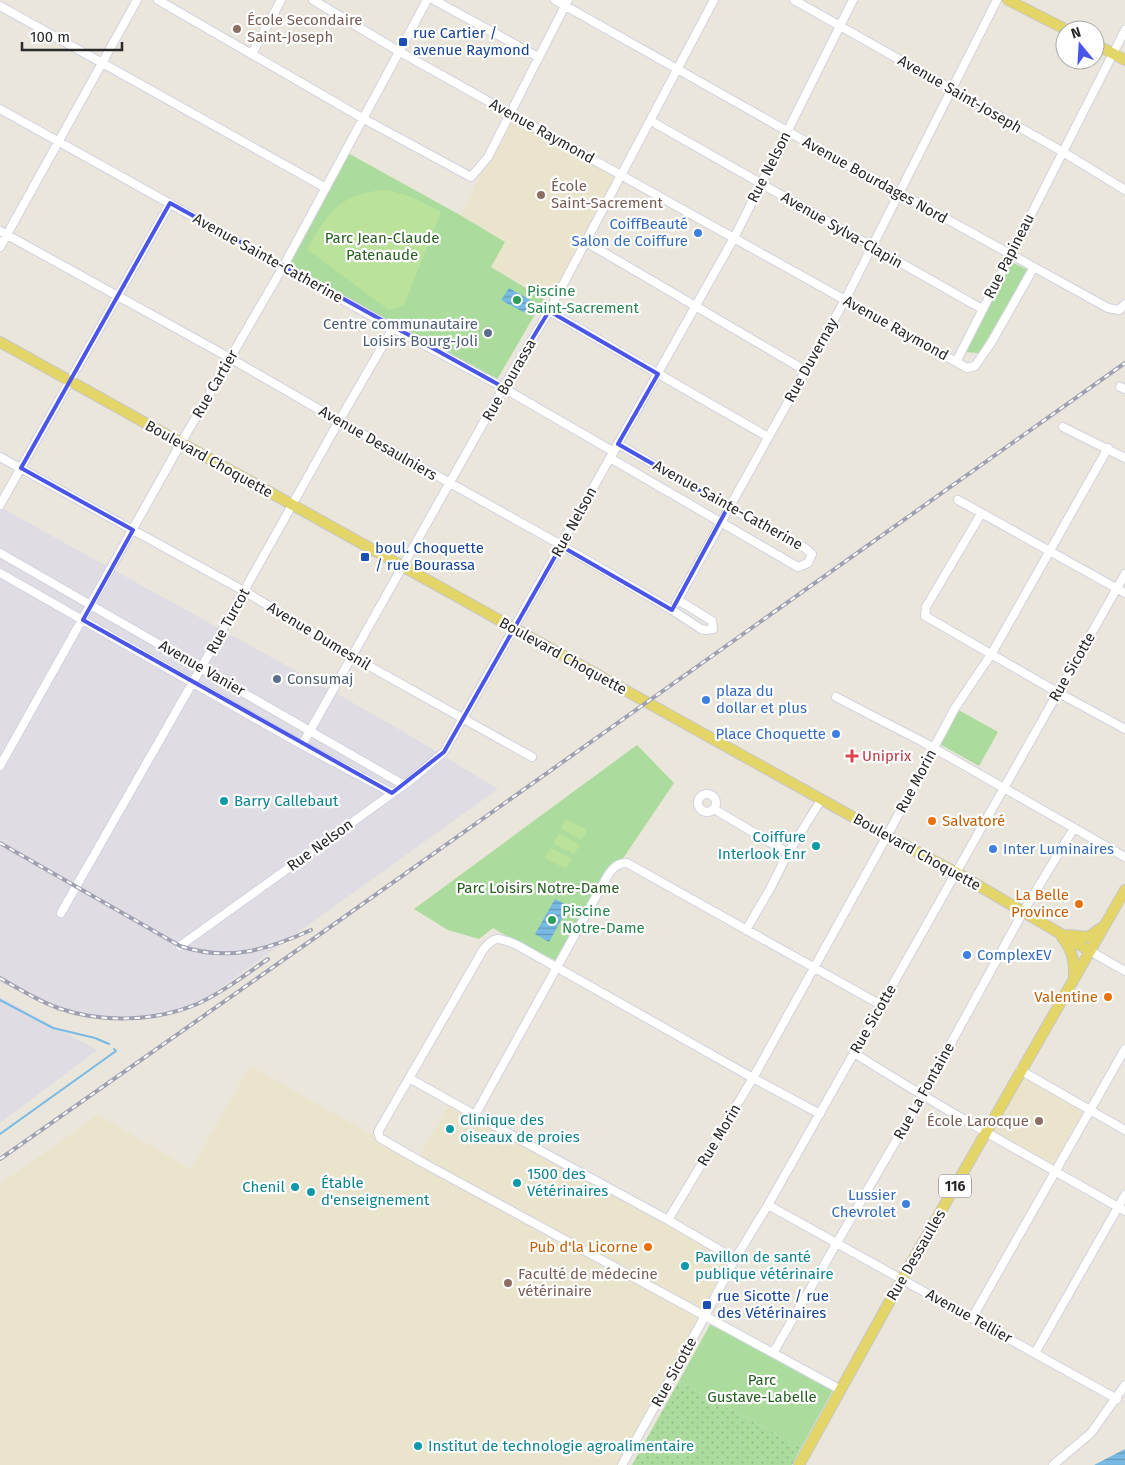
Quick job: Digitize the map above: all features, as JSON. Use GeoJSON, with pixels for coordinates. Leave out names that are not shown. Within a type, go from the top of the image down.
{"type":"FeatureCollection","features":[{"type":"Feature","properties":{"kind":"main road"},"geometry":{"type":"LineString","coordinates":[[1008,0],[1055,24]]}},
{"type":"Feature","properties":{"kind":"main road"},"geometry":{"type":"LineString","coordinates":[[1105,50],[1125,60]]}},
{"type":"Feature","properties":{"kind":"main road","name":"Boulevard Choquette"},"geometry":{"type":"LineString","coordinates":[[0,342],[821,800],[957,873],[1090,951]]}},
{"type":"Feature","properties":{"kind":"main road","name":"Rue Dessaulles"},"geometry":{"type":"LineString","coordinates":[[799,1465],[1020,1070],[1125,890]]}},
{"type":"Feature","properties":{"kind":"main road"},"geometry":{"type":"LineString","coordinates":[[1060,934],[1088,937],[1099,931],[1106,924]]}},
{"type":"Feature","properties":{"kind":"main road"},"geometry":{"type":"LineString","coordinates":[[1060,934],[1069,946],[1074,959],[1074,979]]}},
{"type":"Feature","properties":{"kind":"street"},"geometry":{"type":"LineString","coordinates":[[0,247],[3,233],[59,141],[138,0]]}},
{"type":"Feature","properties":{"kind":"street"},"geometry":{"type":"LineString","coordinates":[[158,0],[364,119],[471,177],[488,157],[566,3]]}},
{"type":"Feature","properties":{"kind":"street"},"geometry":{"type":"LineString","coordinates":[[252,54],[281,0]]}},
{"type":"Feature","properties":{"kind":"street","name":"Avenue Raymond"},"geometry":{"type":"LineString","coordinates":[[313,0],[400,52],[956,362]]}},
{"type":"Feature","properties":{"kind":"street","name":"Rue Cartier"},"geometry":{"type":"LineString","coordinates":[[0,766],[181,443],[269,288],[283,267],[427,0]]}},
{"type":"Feature","properties":{"kind":"street"},"geometry":{"type":"LineString","coordinates":[[434,0],[538,57]]}},
{"type":"Feature","properties":{"kind":"street","name":"Avenue Bourdages Nord"},"geometry":{"type":"LineString","coordinates":[[555,0],[566,3],[787,132],[1108,308],[1119,310],[1125,304]]}},
{"type":"Feature","properties":{"kind":"street","name":"Rue Bourassa"},"geometry":{"type":"LineString","coordinates":[[302,745],[503,388],[550,311],[714,0]]}},
{"type":"Feature","properties":{"kind":"street","name":"Avenue Saint-Joseph"},"geometry":{"type":"LineString","coordinates":[[794,0],[1063,152],[1125,190]]}},
{"type":"Feature","properties":{"kind":"street","name":"Rue Nelson"},"geometry":{"type":"LineString","coordinates":[[180,946],[404,785],[444,752],[734,238],[853,0]]}},
{"type":"Feature","properties":{"kind":"street","name":"Rue Duvernay"},"geometry":{"type":"LineString","coordinates":[[672,610],[845,300],[997,0]]}},
{"type":"Feature","properties":{"kind":"street"},"geometry":{"type":"LineString","coordinates":[[0,6],[326,188]]}},
{"type":"Feature","properties":{"kind":"street","name":"Rue Papineau"},"geometry":{"type":"LineString","coordinates":[[1034,267],[991,343],[975,366],[967,368],[956,362],[1125,30]]}},
{"type":"Feature","properties":{"kind":"street","name":"Avenue Sainte-Catherine"},"geometry":{"type":"LineString","coordinates":[[0,109],[503,388],[721,523],[798,567],[808,563],[812,554],[805,548],[728,507],[618,444]]}},
{"type":"Feature","properties":{"kind":"street","name":"Avenue Sylva-Clapin"},"geometry":{"type":"LineString","coordinates":[[651,121],[982,309]]}},
{"type":"Feature","properties":{"kind":"street"},"geometry":{"type":"LineString","coordinates":[[0,505],[170,203]]}},
{"type":"Feature","properties":{"kind":"street","name":"Avenue Desaulniers"},"geometry":{"type":"LineString","coordinates":[[3,233],[230,358],[561,546],[701,628],[705,630],[713,629],[712,621],[678,600]]}},
{"type":"Feature","properties":{"kind":"street"},"geometry":{"type":"LineString","coordinates":[[586,242],[806,371]]}},
{"type":"Feature","properties":{"kind":"street"},"geometry":{"type":"LineString","coordinates":[[550,311],[768,437]]}},
{"type":"Feature","properties":{"kind":"street","name":"Rue Turcot"},"geometry":{"type":"LineString","coordinates":[[61,913],[393,328]]}},
{"type":"Feature","properties":{"kind":"street"},"geometry":{"type":"LineString","coordinates":[[1063,427],[1125,458]]}},
{"type":"Feature","properties":{"kind":"street","name":"Rue Morin"},"geometry":{"type":"LineString","coordinates":[[668,1220],[753,1078],[888,836],[955,708],[992,653],[1108,448]]}},
{"type":"Feature","properties":{"kind":"street","name":"Avenue Dumesnil"},"geometry":{"type":"LineString","coordinates":[[0,457],[244,591],[353,657],[532,758]]}},
{"type":"Feature","properties":{"kind":"street"},"geometry":{"type":"LineString","coordinates":[[958,500],[1125,593]]}},
{"type":"Feature","properties":{"kind":"street"},"geometry":{"type":"LineString","coordinates":[[981,514],[926,607],[925,616],[1125,729]]}},
{"type":"Feature","properties":{"kind":"street","name":"Avenue Vanier"},"geometry":{"type":"LineString","coordinates":[[0,553],[343,748],[404,785]]}},
{"type":"Feature","properties":{"kind":"street","name":"Avenue Vanier"},"geometry":{"type":"LineString","coordinates":[[0,573],[302,745],[392,793]]}},
{"type":"Feature","properties":{"kind":"street","name":"Rue Sicotte"},"geometry":{"type":"LineString","coordinates":[[622,1465],[735,1259],[820,1114],[1125,574]]}},
{"type":"Feature","properties":{"kind":"street"},"geometry":{"type":"LineString","coordinates":[[836,697],[933,748],[1125,857]]}},
{"type":"Feature","properties":{"kind":"street"},"geometry":{"type":"LineString","coordinates":[[334,762],[343,748]]}},
{"type":"Feature","properties":{"kind":"street"},"geometry":{"type":"LineString","coordinates":[[746,930],[770,890],[788,853],[821,800]]}},
{"type":"Feature","properties":{"kind":"street"},"geometry":{"type":"LineString","coordinates":[[714,809],[788,853]]}},
{"type":"Feature","properties":{"kind":"street","name":"Rue La Fontaine"},"geometry":{"type":"LineString","coordinates":[[773,1353],[922,1096],[1023,912],[1074,828]]}},
{"type":"Feature","properties":{"kind":"street"},"geometry":{"type":"LineString","coordinates":[[474,1115],[556,966],[614,866],[627,863],[881,1005]]}},
{"type":"Feature","properties":{"kind":"street"},"geometry":{"type":"LineString","coordinates":[[820,1114],[556,966],[500,938],[490,940],[482,950],[378,1132],[380,1138],[390,1145],[841,1390]]}},
{"type":"Feature","properties":{"kind":"street","name":"Boulevard Choquette"},"geometry":{"type":"LineString","coordinates":[[1090,951],[1125,971]]}},
{"type":"Feature","properties":{"kind":"street"},"geometry":{"type":"LineString","coordinates":[[972,1318],[1125,1049]]}},
{"type":"Feature","properties":{"kind":"street"},"geometry":{"type":"LineString","coordinates":[[854,1053],[922,1096],[987,1131],[1122,1209]]}},
{"type":"Feature","properties":{"kind":"street"},"geometry":{"type":"LineString","coordinates":[[1020,1070],[1125,1130]]}},
{"type":"Feature","properties":{"kind":"street"},"geometry":{"type":"LineString","coordinates":[[410,1078],[735,1259]]}},
{"type":"Feature","properties":{"kind":"street"},"geometry":{"type":"LineString","coordinates":[[1035,1353],[1122,1209],[1125,1195]]}},
{"type":"Feature","properties":{"kind":"street","name":"Avenue Tellier"},"geometry":{"type":"LineString","coordinates":[[768,1205],[1117,1398]]}},
{"type":"Feature","properties":{"kind":"street"},"geometry":{"type":"LineString","coordinates":[[1053,1465],[1092,1434],[1125,1385]]}},
{"type":"Feature","properties":{"kind":"highlighted area"},"geometry":{"type":"Polygon","coordinates":[[[170,203],[503,387],[549,311],[658,374],[618,444],[728,507],[672,610],[561,546],[444,752],[392,793],[83,620],[133,530],[21,468],[170,203]]]}},
{"type":"Feature","properties":{"kind":"shaded area","name":"École Saint-Sacrement"},"geometry":{"type":"Polygon","coordinates":[[[510,113],[622,175],[554,303],[491,267],[461,215],[510,113]]]}},
{"type":"Feature","properties":{"kind":"shaded area"},"geometry":{"type":"Polygon","coordinates":[[[0,507],[343,697],[498,789],[198,1004],[176,1011],[137,1018],[85,1016],[56,1009],[0,982],[0,507]]]}},
{"type":"Feature","properties":{"kind":"shaded area"},"geometry":{"type":"Polygon","coordinates":[[[0,997],[97,1050],[0,1123],[0,997]]]}},
{"type":"Feature","properties":{"kind":"shaded area"},"geometry":{"type":"Polygon","coordinates":[[[250,1066],[417,1160],[451,1101],[735,1259],[622,1465],[0,1465],[0,1184],[98,1115],[191,1169],[250,1066]]]}},
{"type":"Feature","properties":{"kind":"shaded area","name":"École Larocque"},"geometry":{"type":"Polygon","coordinates":[[[1020,1070],[1090,1110],[1055,1172],[987,1131],[1020,1070]]]}},
{"type":"Feature","properties":{"kind":"green space","name":"Parc Jean-Claude Patenaude"},"geometry":{"type":"Polygon","coordinates":[[[346,152],[505,242],[491,267],[544,299],[495,383],[283,267],[346,152]]]}},
{"type":"Feature","properties":{"kind":"green space"},"geometry":{"type":"Polygon","coordinates":[[[387,190],[412,197],[441,212],[404,305],[389,310],[307,249],[329,215],[347,200],[358,195],[387,190]]]}},
{"type":"Feature","properties":{"kind":"green space"},"geometry":{"type":"Polygon","coordinates":[[[1009,261],[1028,270],[979,353],[964,352],[1009,261]]]}},
{"type":"Feature","properties":{"kind":"green space"},"geometry":{"type":"Polygon","coordinates":[[[955,708],[998,732],[979,766],[936,742],[955,708]]]}},
{"type":"Feature","properties":{"kind":"green space","name":"Parc Loisirs Notre-Dame"},"geometry":{"type":"Polygon","coordinates":[[[637,745],[674,783],[624,857],[559,962],[518,943],[493,928],[479,939],[448,930],[414,909],[637,745]]]}},
{"type":"Feature","properties":{"kind":"green space"},"geometry":{"type":"Polygon","coordinates":[[[566,819],[587,830],[582,840],[561,829],[566,819]]]}},
{"type":"Feature","properties":{"kind":"green space"},"geometry":{"type":"Polygon","coordinates":[[[559,833],[580,845],[574,854],[553,843],[559,833]]]}},
{"type":"Feature","properties":{"kind":"green space"},"geometry":{"type":"Polygon","coordinates":[[[551,848],[572,859],[566,869],[545,858],[551,848]]]}},
{"type":"Feature","properties":{"kind":"green space","name":"Parc Gustave-Labelle"},"geometry":{"type":"Polygon","coordinates":[[[711,1323],[833,1390],[801,1448],[679,1381],[711,1323]]]}},
{"type":"Feature","properties":{"kind":"green space"},"geometry":{"type":"Polygon","coordinates":[[[679,1381],[801,1448],[792,1465],[632,1465],[679,1381]]]}},
{"type":"Feature","properties":{"kind":"water","name":"Piscine Saint-Sacrement"},"geometry":{"type":"Polygon","coordinates":[[[509,288],[532,301],[525,313],[501,300],[509,288]]]}},
{"type":"Feature","properties":{"kind":"water","name":"Piscine Notre-Dame"},"geometry":{"type":"Polygon","coordinates":[[[555,899],[569,906],[549,942],[535,934],[555,899]]]}},
{"type":"Feature","properties":{"kind":"water"},"geometry":{"type":"Polygon","coordinates":[[[1125,1449],[1125,1465],[1094,1465],[1125,1449]]]}},
{"type":"Feature","properties":{"kind":"waterway"},"geometry":{"type":"LineString","coordinates":[[0,1000],[53,1028],[95,1038],[109,1044]]}},
{"type":"Feature","properties":{"kind":"waterway"},"geometry":{"type":"LineString","coordinates":[[0,1134],[116,1051],[114,1049]]}},
{"type":"Feature","properties":{"kind":"railway"},"geometry":{"type":"LineString","coordinates":[[0,1159],[1125,363]]}},
{"type":"Feature","properties":{"kind":"railway"},"geometry":{"type":"LineString","coordinates":[[0,843],[180,946],[215,953],[247,952],[279,943],[311,930]]}},
{"type":"Feature","properties":{"kind":"railway"},"geometry":{"type":"LineString","coordinates":[[0,978],[43,1002],[75,1013],[110,1018],[146,1017],[181,1010],[197,1004],[225,989],[268,959]]}},
{"type":"Feature","properties":{"kind":"place","name":"École Secondaire Saint-Joseph"},"geometry":{"type":"Point","coordinates":[237,29]}},
{"type":"Feature","properties":{"kind":"place","name":"rue Cartier / avenue Raymond"},"geometry":{"type":"Point","coordinates":[403,42]}},
{"type":"Feature","properties":{"kind":"place","name":"École Saint-Sacrement"},"geometry":{"type":"Point","coordinates":[541,195]}},
{"type":"Feature","properties":{"kind":"place","name":"CoiffBeauté Salon de Coiffure"},"geometry":{"type":"Point","coordinates":[698,233]}},
{"type":"Feature","properties":{"kind":"place","name":"Piscine Saint-Sacrement"},"geometry":{"type":"Point","coordinates":[517,300]}},
{"type":"Feature","properties":{"kind":"place","name":"Centre communautaire Loisirs Bourg-Joli"},"geometry":{"type":"Point","coordinates":[488,333]}},
{"type":"Feature","properties":{"kind":"place","name":"boul. Choquette / rue Bourassa"},"geometry":{"type":"Point","coordinates":[365,557]}},
{"type":"Feature","properties":{"kind":"place","name":"Consumaj"},"geometry":{"type":"Point","coordinates":[277,679]}},
{"type":"Feature","properties":{"kind":"place","name":"plaza du dollar et plus"},"geometry":{"type":"Point","coordinates":[706,700]}},
{"type":"Feature","properties":{"kind":"place","name":"Place Choquette"},"geometry":{"type":"Point","coordinates":[836,734]}},
{"type":"Feature","properties":{"kind":"place","name":"Uniprix"},"geometry":{"type":"Point","coordinates":[852,756]}},
{"type":"Feature","properties":{"kind":"place","name":"Barry Callebaut"},"geometry":{"type":"Point","coordinates":[224,801]}},
{"type":"Feature","properties":{"kind":"place","name":"Salvatoré"},"geometry":{"type":"Point","coordinates":[932,821]}},
{"type":"Feature","properties":{"kind":"place","name":"Coiffure Interlook Enr"},"geometry":{"type":"Point","coordinates":[816,846]}},
{"type":"Feature","properties":{"kind":"place","name":"Inter Luminaires"},"geometry":{"type":"Point","coordinates":[993,849]}},
{"type":"Feature","properties":{"kind":"place","name":"La Belle Province"},"geometry":{"type":"Point","coordinates":[1079,904]}},
{"type":"Feature","properties":{"kind":"place","name":"Piscine Notre-Dame"},"geometry":{"type":"Point","coordinates":[552,920]}},
{"type":"Feature","properties":{"kind":"place","name":"ComplexEV"},"geometry":{"type":"Point","coordinates":[967,955]}},
{"type":"Feature","properties":{"kind":"place","name":"Valentine"},"geometry":{"type":"Point","coordinates":[1108,997]}},
{"type":"Feature","properties":{"kind":"place","name":"École Larocque"},"geometry":{"type":"Point","coordinates":[1039,1121]}},
{"type":"Feature","properties":{"kind":"place","name":"Clinique des oiseaux de proies"},"geometry":{"type":"Point","coordinates":[450,1129]}},
{"type":"Feature","properties":{"kind":"place","name":"1500 des Vétérinaires"},"geometry":{"type":"Point","coordinates":[517,1183]}},
{"type":"Feature","properties":{"kind":"place","name":"Chenil"},"geometry":{"type":"Point","coordinates":[295,1187]}},
{"type":"Feature","properties":{"kind":"place","name":"Étable d'enseignement"},"geometry":{"type":"Point","coordinates":[311,1192]}},
{"type":"Feature","properties":{"kind":"place","name":"Lussier Chevrolet"},"geometry":{"type":"Point","coordinates":[906,1204]}},
{"type":"Feature","properties":{"kind":"place","name":"Pub d'la Licorne"},"geometry":{"type":"Point","coordinates":[648,1247]}},
{"type":"Feature","properties":{"kind":"place","name":"Pavillon de santé publique vétérinaire"},"geometry":{"type":"Point","coordinates":[685,1266]}},
{"type":"Feature","properties":{"kind":"place","name":"Faculté de médecine vétérinaire"},"geometry":{"type":"Point","coordinates":[508,1283]}},
{"type":"Feature","properties":{"kind":"place","name":"rue Sicotte / rue des Vétérinaires"},"geometry":{"type":"Point","coordinates":[707,1305]}},
{"type":"Feature","properties":{"kind":"place","name":"Institut de technologie agroalimentaire"},"geometry":{"type":"Point","coordinates":[418,1446]}}]}
